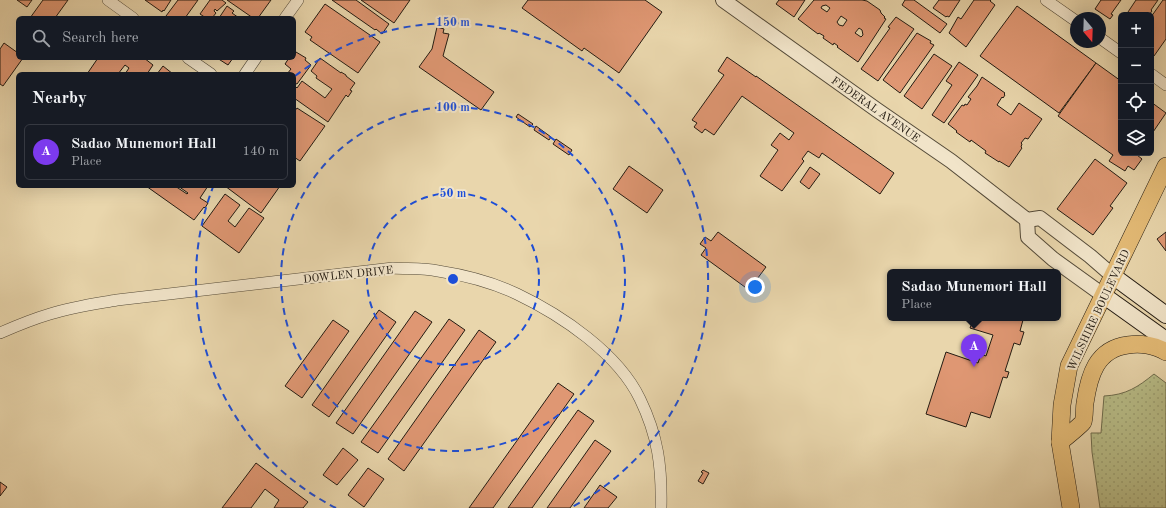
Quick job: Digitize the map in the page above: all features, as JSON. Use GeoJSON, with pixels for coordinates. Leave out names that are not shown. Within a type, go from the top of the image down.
{"type":"FeatureCollection","features":[{"type":"Feature","properties":{"kind":"main road","name":"WILSHIRE BOULEVARD"},"geometry":{"type":"LineString","coordinates":[[1070,508],[1060,442],[1062,405],[1069,366],[1166,166]]}},
{"type":"Feature","properties":{"kind":"main road"},"geometry":{"type":"LineString","coordinates":[[1113,276],[1166,315]]}},
{"type":"Feature","properties":{"kind":"main road"},"geometry":{"type":"LineString","coordinates":[[1103,295],[1166,340]]}},
{"type":"Feature","properties":{"kind":"main road"},"geometry":{"type":"LineString","coordinates":[[1060,442],[1082,422],[1091,372],[1098,362],[1112,350],[1122,346],[1136,344],[1152,346],[1166,352]]}},
{"type":"Feature","properties":{"kind":"street"},"geometry":{"type":"LineString","coordinates":[[108,0],[130,16]]}},
{"type":"Feature","properties":{"kind":"street"},"geometry":{"type":"LineString","coordinates":[[286,16],[298,0]]}},
{"type":"Feature","properties":{"kind":"street","name":"FEDERAL AVENUE"},"geometry":{"type":"LineString","coordinates":[[723,0],[945,157],[1026,220]]}},
{"type":"Feature","properties":{"kind":"street"},"geometry":{"type":"LineString","coordinates":[[1046,0],[1070,17]]}},
{"type":"Feature","properties":{"kind":"street"},"geometry":{"type":"LineString","coordinates":[[1106,42],[1118,51]]}},
{"type":"Feature","properties":{"kind":"street"},"geometry":{"type":"LineString","coordinates":[[191,60],[208,72]]}},
{"type":"Feature","properties":{"kind":"street"},"geometry":{"type":"LineString","coordinates":[[246,72],[255,60]]}},
{"type":"Feature","properties":{"kind":"street"},"geometry":{"type":"LineString","coordinates":[[1154,76],[1166,85]]}},
{"type":"Feature","properties":{"kind":"street"},"geometry":{"type":"LineString","coordinates":[[1103,295],[1053,259],[1028,237],[1026,220],[1040,218],[1090,256],[1113,276]]}},
{"type":"Feature","properties":{"kind":"street","name":"DOWLEN DRIVE"},"geometry":{"type":"LineString","coordinates":[[0,333],[22,323],[50,314],[117,300],[393,268],[437,270],[474,278],[516,293],[538,304],[570,325],[604,352],[624,374],[639,397],[653,431],[659,453],[661,508]]}},
{"type":"Feature","properties":{"kind":"green space"},"geometry":{"type":"Polygon","coordinates":[[[1154,374],[1166,383],[1166,508],[1100,508],[1092,452],[1091,433],[1101,433],[1104,396],[1119,394],[1131,390],[1154,374]]]}},
{"type":"Feature","properties":{"kind":"building"},"geometry":{"type":"Polygon","coordinates":[[[17,0],[32,0],[27,7],[17,0]]]}},
{"type":"Feature","properties":{"kind":"building"},"geometry":{"type":"Polygon","coordinates":[[[43,0],[68,0],[56,16],[31,16],[43,0]]]}},
{"type":"Feature","properties":{"kind":"building"},"geometry":{"type":"Polygon","coordinates":[[[145,0],[171,0],[162,12],[145,0]]]}},
{"type":"Feature","properties":{"kind":"building"},"geometry":{"type":"Polygon","coordinates":[[[178,0],[198,0],[186,16],[166,16],[178,0]]]}},
{"type":"Feature","properties":{"kind":"building"},"geometry":{"type":"Polygon","coordinates":[[[210,0],[222,0],[226,3],[217,11],[215,9],[214,11],[216,13],[214,16],[203,16],[200,14],[210,0]]]}},
{"type":"Feature","properties":{"kind":"building"},"geometry":{"type":"Polygon","coordinates":[[[227,0],[271,0],[259,16],[250,16],[227,0]]]}},
{"type":"Feature","properties":{"kind":"building"},"geometry":{"type":"Polygon","coordinates":[[[332,0],[356,0],[389,24],[382,34],[332,0]]]}},
{"type":"Feature","properties":{"kind":"building"},"geometry":{"type":"Polygon","coordinates":[[[361,0],[410,0],[394,23],[361,0]]]}},
{"type":"Feature","properties":{"kind":"building"},"geometry":{"type":"Polygon","coordinates":[[[528,0],[645,0],[662,12],[619,73],[584,48],[582,51],[522,8],[528,0]]]}},
{"type":"Feature","properties":{"kind":"building"},"geometry":{"type":"Polygon","coordinates":[[[779,0],[805,0],[794,17],[776,4],[779,0]]]}},
{"type":"Feature","properties":{"kind":"building"},"geometry":{"type":"Polygon","coordinates":[[[814,0],[862,0],[867,1],[880,10],[886,19],[858,62],[837,47],[838,46],[834,43],[833,45],[823,38],[824,36],[819,33],[818,34],[798,19],[814,0]],[[826,5],[822,6],[821,8],[827,12],[830,8],[826,5]],[[841,16],[837,22],[839,25],[843,26],[847,20],[841,16]],[[859,28],[855,33],[861,37],[863,35],[862,30],[859,28]]]}},
{"type":"Feature","properties":{"kind":"building"},"geometry":{"type":"Polygon","coordinates":[[[905,0],[914,0],[947,24],[940,33],[902,5],[905,0]]]}},
{"type":"Feature","properties":{"kind":"building"},"geometry":{"type":"Polygon","coordinates":[[[939,0],[960,0],[949,17],[946,17],[933,8],[939,0]]]}},
{"type":"Feature","properties":{"kind":"building"},"geometry":{"type":"Polygon","coordinates":[[[974,0],[991,0],[990,1],[995,5],[966,47],[949,33],[958,17],[961,19],[974,0]]]}},
{"type":"Feature","properties":{"kind":"building"},"geometry":{"type":"Polygon","coordinates":[[[1101,0],[1121,0],[1111,14],[1113,15],[1110,19],[1106,16],[1106,12],[1100,12],[1095,9],[1101,0]]]}},
{"type":"Feature","properties":{"kind":"building"},"geometry":{"type":"Polygon","coordinates":[[[1136,0],[1158,0],[1151,12],[1128,12],[1136,0]]]}},
{"type":"Feature","properties":{"kind":"building"},"geometry":{"type":"Polygon","coordinates":[[[1163,0],[1166,0],[1166,39],[1154,56],[1154,48],[1154,13],[1163,0]]]}},
{"type":"Feature","properties":{"kind":"building"},"geometry":{"type":"Polygon","coordinates":[[[325,4],[380,42],[358,73],[310,40],[312,37],[305,32],[325,4]]]}},
{"type":"Feature","properties":{"kind":"building"},"geometry":{"type":"Polygon","coordinates":[[[227,6],[234,11],[232,13],[236,16],[220,16],[227,6]]]}},
{"type":"Feature","properties":{"kind":"building"},"geometry":{"type":"Polygon","coordinates":[[[1017,6],[1070,44],[1070,48],[1075,48],[1096,63],[1059,113],[980,56],[1017,6]]]}},
{"type":"Feature","properties":{"kind":"building"},"geometry":{"type":"Polygon","coordinates":[[[896,17],[914,29],[878,81],[861,69],[896,17]]]}},
{"type":"Feature","properties":{"kind":"building"},"geometry":{"type":"Polygon","coordinates":[[[437,27],[444,29],[443,33],[449,34],[443,56],[494,92],[481,110],[419,67],[432,49],[437,27]]]}},
{"type":"Feature","properties":{"kind":"building"},"geometry":{"type":"Polygon","coordinates":[[[917,33],[931,41],[930,43],[934,45],[900,93],[883,80],[917,33]]]}},
{"type":"Feature","properties":{"kind":"building"},"geometry":{"type":"Polygon","coordinates":[[[4,43],[16,52],[16,60],[22,60],[3,86],[0,84],[0,49],[4,43]]]}},
{"type":"Feature","properties":{"kind":"building"},"geometry":{"type":"Polygon","coordinates":[[[296,52],[306,58],[305,60],[311,65],[297,84],[296,72],[289,72],[291,69],[285,64],[288,60],[296,60],[296,52]]]}},
{"type":"Feature","properties":{"kind":"building"},"geometry":{"type":"Polygon","coordinates":[[[934,54],[952,66],[922,109],[904,96],[934,54]]]}},
{"type":"Feature","properties":{"kind":"building"},"geometry":{"type":"Polygon","coordinates":[[[727,57],[894,173],[880,194],[822,153],[819,158],[808,151],[802,159],[804,161],[782,191],[760,176],[778,150],[771,145],[780,133],[789,140],[794,133],[742,96],[714,135],[705,129],[702,133],[694,127],[697,123],[692,120],[724,75],[718,71],[727,57]]]}},
{"type":"Feature","properties":{"kind":"building"},"geometry":{"type":"Polygon","coordinates":[[[320,58],[346,75],[355,83],[350,90],[352,91],[348,97],[346,95],[328,122],[296,99],[296,87],[297,88],[302,81],[325,98],[332,89],[316,78],[317,76],[311,71],[320,58]]]}},
{"type":"Feature","properties":{"kind":"building"},"geometry":{"type":"Polygon","coordinates":[[[97,60],[147,60],[153,65],[148,72],[126,72],[129,68],[125,65],[120,72],[88,72],[97,60]]]}},
{"type":"Feature","properties":{"kind":"building"},"geometry":{"type":"Polygon","coordinates":[[[220,60],[232,60],[228,65],[220,60]]]}},
{"type":"Feature","properties":{"kind":"building"},"geometry":{"type":"Polygon","coordinates":[[[959,62],[978,75],[944,123],[932,115],[952,85],[946,81],[959,62]]]}},
{"type":"Feature","properties":{"kind":"building"},"geometry":{"type":"Polygon","coordinates":[[[1096,63],[1118,79],[1118,156],[1138,156],[1142,159],[1134,170],[1128,166],[1125,171],[1109,161],[1113,155],[1058,116],[1096,63]]]}},
{"type":"Feature","properties":{"kind":"building"},"geometry":{"type":"Polygon","coordinates":[[[163,66],[170,72],[158,72],[163,66]]]}},
{"type":"Feature","properties":{"kind":"building"},"geometry":{"type":"Polygon","coordinates":[[[982,77],[1005,93],[997,105],[1011,115],[1019,103],[1042,119],[1028,139],[1025,138],[1021,143],[1022,148],[1009,167],[985,153],[986,151],[971,140],[970,142],[948,124],[962,105],[967,105],[971,99],[968,97],[982,77]]]}},
{"type":"Feature","properties":{"kind":"building"},"geometry":{"type":"Polygon","coordinates":[[[1154,104],[1166,113],[1154,131],[1154,104]]]}},
{"type":"Feature","properties":{"kind":"building"},"geometry":{"type":"Polygon","coordinates":[[[297,108],[325,126],[300,161],[296,158],[297,108]]]}},
{"type":"Feature","properties":{"kind":"building"},"geometry":{"type":"Polygon","coordinates":[[[518,114],[533,124],[530,127],[516,117],[518,114]]]}},
{"type":"Feature","properties":{"kind":"building"},"geometry":{"type":"Polygon","coordinates":[[[536,126],[551,137],[549,140],[534,130],[536,126]]]}},
{"type":"Feature","properties":{"kind":"building"},"geometry":{"type":"Polygon","coordinates":[[[556,139],[572,150],[569,155],[553,144],[556,139]]]}},
{"type":"Feature","properties":{"kind":"building"},"geometry":{"type":"Polygon","coordinates":[[[1095,159],[1127,183],[1110,206],[1113,208],[1093,235],[1057,209],[1095,159]]]}},
{"type":"Feature","properties":{"kind":"building"},"geometry":{"type":"Polygon","coordinates":[[[629,166],[663,190],[647,213],[613,189],[629,166]]]}},
{"type":"Feature","properties":{"kind":"building"},"geometry":{"type":"Polygon","coordinates":[[[810,167],[820,174],[809,189],[800,182],[810,167]]]}},
{"type":"Feature","properties":{"kind":"building"},"geometry":{"type":"Polygon","coordinates":[[[149,188],[178,188],[187,194],[188,193],[181,188],[207,188],[200,198],[208,203],[194,220],[149,188]]]}},
{"type":"Feature","properties":{"kind":"building"},"geometry":{"type":"Polygon","coordinates":[[[228,188],[279,188],[261,213],[228,188]]]}},
{"type":"Feature","properties":{"kind":"building"},"geometry":{"type":"Polygon","coordinates":[[[225,194],[240,205],[228,221],[235,227],[249,208],[264,218],[239,253],[202,226],[225,194]]]}},
{"type":"Feature","properties":{"kind":"building"},"geometry":{"type":"Polygon","coordinates":[[[718,232],[766,267],[749,290],[701,255],[706,248],[700,244],[705,237],[711,241],[718,232]]]}},
{"type":"Feature","properties":{"kind":"building"},"geometry":{"type":"Polygon","coordinates":[[[1166,232],[1166,251],[1157,239],[1166,232]]]}},
{"type":"Feature","properties":{"kind":"building"},"geometry":{"type":"Polygon","coordinates":[[[379,310],[396,322],[329,417],[312,405],[379,310]]]}},
{"type":"Feature","properties":{"kind":"building"},"geometry":{"type":"Polygon","coordinates":[[[415,311],[432,322],[353,434],[336,423],[415,311]]]}},
{"type":"Feature","properties":{"kind":"building"},"geometry":{"type":"Polygon","coordinates":[[[449,319],[465,330],[378,453],[361,442],[449,319]]]}},
{"type":"Feature","properties":{"kind":"building"},"geometry":{"type":"Polygon","coordinates":[[[333,320],[349,331],[302,398],[285,386],[333,320]]]}},
{"type":"Feature","properties":{"kind":"building"},"geometry":{"type":"Polygon","coordinates":[[[973,321],[1023,321],[1020,331],[1024,332],[1020,345],[1014,343],[1005,371],[1009,372],[1007,378],[1003,377],[990,418],[971,412],[966,427],[926,414],[946,352],[978,363],[981,354],[986,356],[993,335],[970,328],[973,321]]]}},
{"type":"Feature","properties":{"kind":"building"},"geometry":{"type":"Polygon","coordinates":[[[479,330],[496,342],[404,471],[388,459],[479,330]]]}},
{"type":"Feature","properties":{"kind":"building"},"geometry":{"type":"Polygon","coordinates":[[[558,383],[574,394],[493,508],[469,508],[558,383]]]}},
{"type":"Feature","properties":{"kind":"building"},"geometry":{"type":"Polygon","coordinates":[[[578,410],[594,421],[532,508],[508,508],[578,410]]]}},
{"type":"Feature","properties":{"kind":"building"},"geometry":{"type":"Polygon","coordinates":[[[595,440],[611,451],[570,508],[547,508],[595,440]]]}},
{"type":"Feature","properties":{"kind":"building"},"geometry":{"type":"Polygon","coordinates":[[[343,448],[358,460],[337,485],[323,475],[343,448]]]}},
{"type":"Feature","properties":{"kind":"building"},"geometry":{"type":"Polygon","coordinates":[[[256,463],[308,502],[303,508],[274,508],[279,500],[265,489],[251,508],[222,508],[256,463]]]}},
{"type":"Feature","properties":{"kind":"building"},"geometry":{"type":"Polygon","coordinates":[[[368,468],[384,479],[364,507],[348,495],[368,468]]]}},
{"type":"Feature","properties":{"kind":"building"},"geometry":{"type":"Polygon","coordinates":[[[703,470],[709,473],[703,484],[698,481],[703,473],[701,472],[703,470]]]}},
{"type":"Feature","properties":{"kind":"building"},"geometry":{"type":"Polygon","coordinates":[[[0,482],[7,487],[0,496],[0,482]]]}},
{"type":"Feature","properties":{"kind":"building"},"geometry":{"type":"Polygon","coordinates":[[[600,485],[617,497],[608,508],[584,508],[600,485]]]}},
{"type":"Feature","properties":{"kind":"place","name":"Sadao Munemori Hall"},"geometry":{"type":"Point","coordinates":[974,367]}}]}
